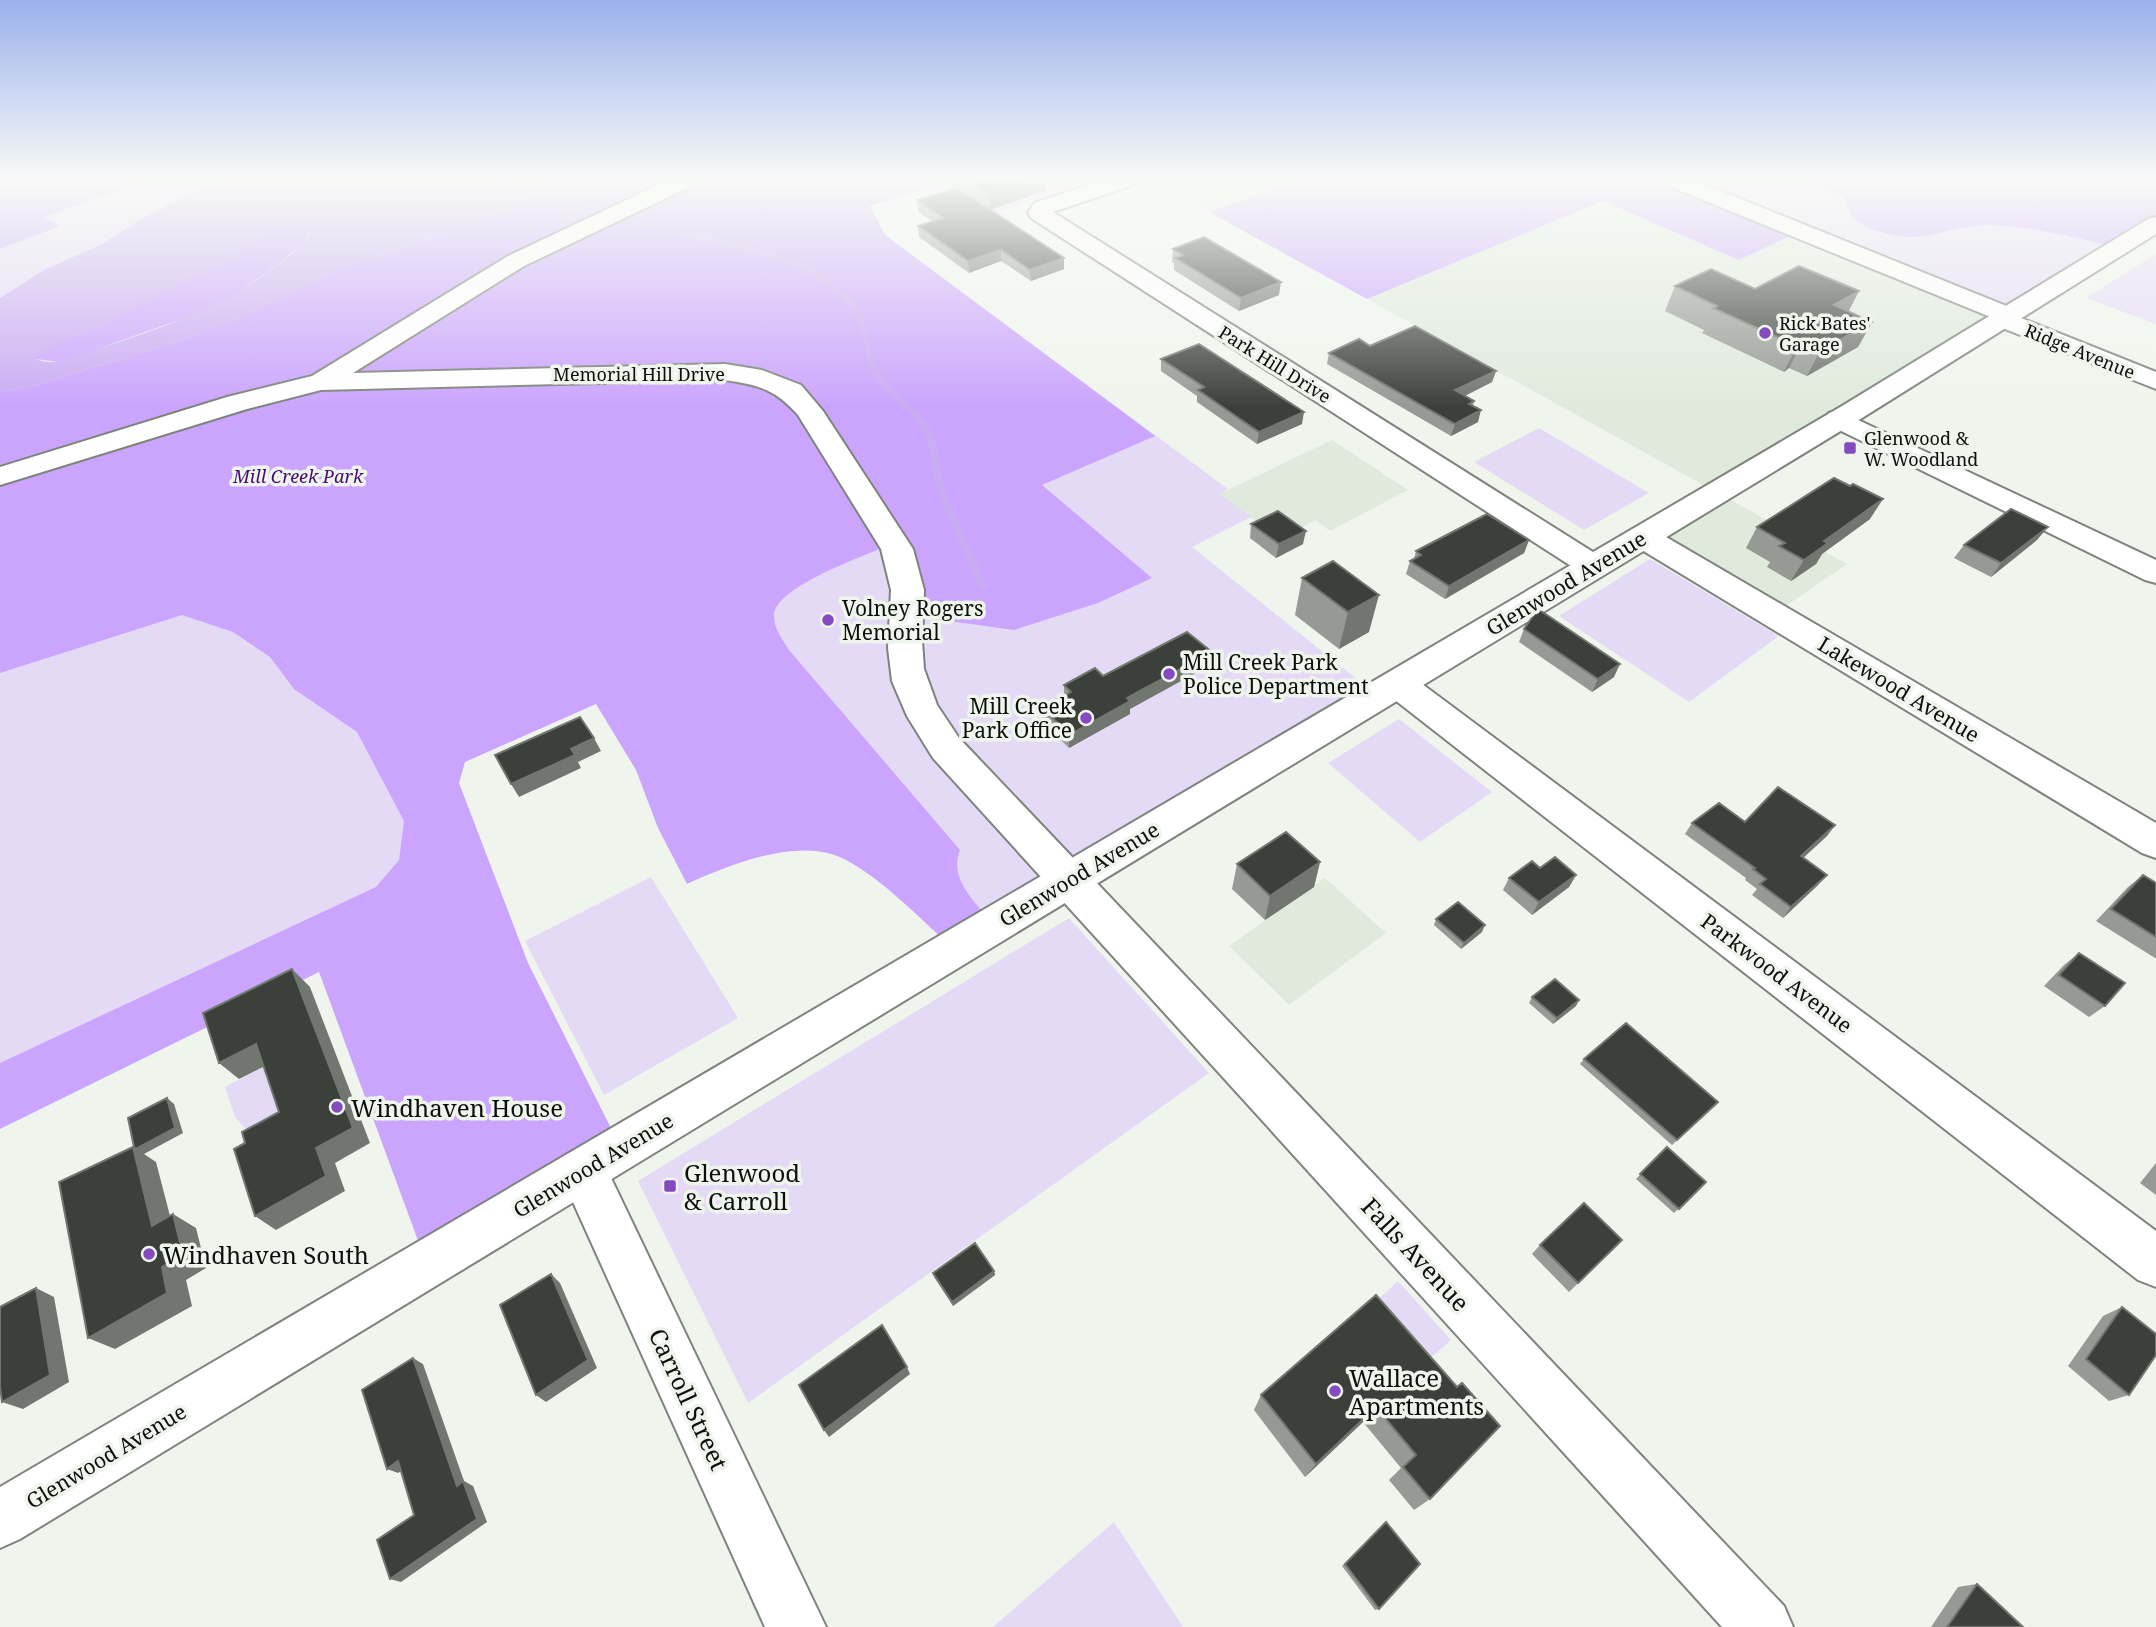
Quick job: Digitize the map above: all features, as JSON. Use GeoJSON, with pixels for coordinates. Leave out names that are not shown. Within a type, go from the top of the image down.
{"type":"FeatureCollection","features":[{"type":"Feature","properties":{"kind":"street"},"geometry":{"type":"LineString","coordinates":[[321,382],[527,255]]}},
{"type":"Feature","properties":{"kind":"street","name":"Park Hill Drive"},"geometry":{"type":"LineString","coordinates":[[1103,255],[1593,566]]}},
{"type":"Feature","properties":{"kind":"street","name":"Ridge Avenue"},"geometry":{"type":"LineString","coordinates":[[1855,255],[2156,382]]}},
{"type":"Feature","properties":{"kind":"street","name":"Glenwood Avenue"},"geometry":{"type":"LineString","coordinates":[[0,1519],[2111,255]]}},
{"type":"Feature","properties":{"kind":"street","name":"Memorial Hill Drive"},"geometry":{"type":"LineString","coordinates":[[0,476],[237,403],[321,382],[700,371],[753,376],[791,391],[809,411],[897,549],[906,575],[908,596],[905,659],[914,692],[929,724],[947,748],[1069,880]]}},
{"type":"Feature","properties":{"kind":"street"},"geometry":{"type":"LineString","coordinates":[[1839,419],[2156,573]]}},
{"type":"Feature","properties":{"kind":"street","name":"Lakewood Avenue"},"geometry":{"type":"LineString","coordinates":[[1643,537],[2156,842]]}},
{"type":"Feature","properties":{"kind":"street","name":"Parkwood Avenue"},"geometry":{"type":"LineString","coordinates":[[1398,684],[2156,1262]]}},
{"type":"Feature","properties":{"kind":"street","name":"Falls Avenue"},"geometry":{"type":"LineString","coordinates":[[1069,880],[1763,1627]]}},
{"type":"Feature","properties":{"kind":"street","name":"Carroll Street"},"geometry":{"type":"LineString","coordinates":[[583,1171],[796,1627]]}},
{"type":"Feature","properties":{"kind":"shaded area"},"geometry":{"type":"Polygon","coordinates":[[[78,255],[234,255],[105,324],[63,340],[38,354],[36,359],[52,362],[69,359],[151,331],[197,312],[241,289],[290,255],[382,255],[338,270],[264,307],[186,339],[31,387],[0,392],[0,298],[44,270],[78,255]]]}},
{"type":"Feature","properties":{"kind":"shaded area"},"geometry":{"type":"Polygon","coordinates":[[[1473,255],[1727,255],[1739,260],[1750,255],[1860,255],[2010,316],[1718,493],[1847,564],[1773,615],[1643,537],[1716,492],[1367,299],[1473,255]]]}},
{"type":"Feature","properties":{"kind":"shaded area"},"geometry":{"type":"Polygon","coordinates":[[[1332,440],[1408,490],[1330,531],[1315,520],[1289,534],[1266,529],[1219,494],[1332,440]]]}},
{"type":"Feature","properties":{"kind":"shaded area"},"geometry":{"type":"Polygon","coordinates":[[[1325,878],[1386,933],[1289,1005],[1229,946],[1325,878]]]}},
{"type":"Feature","properties":{"kind":"green space","name":"Mill Creek Park"},"geometry":{"type":"Polygon","coordinates":[[[0,255],[912,255],[1228,489],[1219,494],[1251,517],[1192,547],[1378,696],[976,936],[716,620],[419,747],[482,868],[0,1105],[0,255]]]}},
{"type":"Feature","properties":{"kind":"green space"},"geometry":{"type":"Polygon","coordinates":[[[234,255],[289,255],[236,293],[195,314],[61,362],[36,359],[37,354],[63,340],[105,324],[151,297],[234,255]]]}},
{"type":"Feature","properties":{"kind":"green space"},"geometry":{"type":"Polygon","coordinates":[[[382,255],[912,255],[1155,436],[1042,485],[1152,578],[1098,603],[1014,630],[906,615],[894,543],[825,572],[806,582],[778,604],[774,620],[789,650],[960,850],[957,861],[961,881],[994,925],[954,949],[874,878],[846,860],[828,853],[787,852],[765,856],[744,861],[687,884],[658,828],[636,770],[596,704],[465,762],[459,783],[528,963],[621,1148],[427,1265],[319,972],[0,1129],[0,1063],[376,887],[399,860],[404,821],[357,732],[294,689],[270,657],[233,632],[182,615],[0,673],[0,392],[31,387],[186,339],[264,307],[338,270],[382,255]]]}},
{"type":"Feature","properties":{"kind":"green space"},"geometry":{"type":"Polygon","coordinates":[[[1287,255],[1473,255],[1367,299],[1287,255]]]}},
{"type":"Feature","properties":{"kind":"green space"},"geometry":{"type":"Polygon","coordinates":[[[1727,255],[1750,255],[1739,260],[1727,255]]]}},
{"type":"Feature","properties":{"kind":"green space"},"geometry":{"type":"Polygon","coordinates":[[[1859,255],[2107,255],[2010,316],[1859,255]]]}},
{"type":"Feature","properties":{"kind":"green space"},"geometry":{"type":"Polygon","coordinates":[[[2155,255],[2156,255],[2156,324],[2086,298],[2155,255]]]}},
{"type":"Feature","properties":{"kind":"green space"},"geometry":{"type":"Polygon","coordinates":[[[1539,428],[1649,493],[1584,530],[1474,462],[1539,428]]]}},
{"type":"Feature","properties":{"kind":"green space"},"geometry":{"type":"Polygon","coordinates":[[[1650,559],[1779,636],[1689,702],[1559,616],[1650,559]]]}},
{"type":"Feature","properties":{"kind":"green space"},"geometry":{"type":"Polygon","coordinates":[[[1399,719],[1492,792],[1420,842],[1328,763],[1399,719]]]}},
{"type":"Feature","properties":{"kind":"green space"},"geometry":{"type":"Polygon","coordinates":[[[651,877],[738,1018],[604,1095],[525,941],[651,877]]]}},
{"type":"Feature","properties":{"kind":"green space"},"geometry":{"type":"Polygon","coordinates":[[[1069,918],[1209,1073],[748,1403],[638,1181],[1069,918]]]}},
{"type":"Feature","properties":{"kind":"green space"},"geometry":{"type":"Polygon","coordinates":[[[297,1049],[293,1111],[257,1142],[235,1117],[225,1087],[297,1049]]]}},
{"type":"Feature","properties":{"kind":"green space"},"geometry":{"type":"Polygon","coordinates":[[[1398,1281],[1451,1340],[1415,1372],[1364,1313],[1398,1281]]]}},
{"type":"Feature","properties":{"kind":"green space"},"geometry":{"type":"Polygon","coordinates":[[[1114,1522],[1183,1627],[993,1627],[1114,1522]]]}},
{"type":"Feature","properties":{"kind":"building"},"geometry":{"type":"Polygon","coordinates":[[[959,255],[986,255],[968,261],[959,255]]]}},
{"type":"Feature","properties":{"kind":"building"},"geometry":{"type":"Polygon","coordinates":[[[1008,255],[1059,255],[1064,258],[1030,270],[1008,255]]]}},
{"type":"Feature","properties":{"kind":"building"},"geometry":{"type":"Polygon","coordinates":[[[1183,255],[1235,255],[1281,282],[1241,298],[1175,258],[1183,255]]]}},
{"type":"Feature","properties":{"kind":"building"},"geometry":{"type":"Polygon","coordinates":[[[1799,266],[1859,291],[1834,305],[1872,322],[1820,351],[1802,343],[1797,346],[1713,308],[1717,306],[1675,286],[1711,269],[1755,289],[1799,266]]]}},
{"type":"Feature","properties":{"kind":"building"},"geometry":{"type":"Polygon","coordinates":[[[1415,326],[1496,371],[1455,390],[1474,401],[1469,404],[1481,410],[1455,424],[1329,353],[1359,339],[1370,346],[1415,326]]]}},
{"type":"Feature","properties":{"kind":"building"},"geometry":{"type":"Polygon","coordinates":[[[1199,344],[1304,412],[1259,432],[1198,390],[1204,387],[1161,359],[1199,344]]]}},
{"type":"Feature","properties":{"kind":"building"},"geometry":{"type":"Polygon","coordinates":[[[1834,478],[1883,499],[1824,541],[1828,543],[1804,560],[1779,546],[1785,543],[1757,527],[1834,478]]]}},
{"type":"Feature","properties":{"kind":"building"},"geometry":{"type":"Polygon","coordinates":[[[2011,509],[2048,527],[2001,563],[1964,545],[2011,509]]]}},
{"type":"Feature","properties":{"kind":"building"},"geometry":{"type":"Polygon","coordinates":[[[1278,511],[1306,531],[1279,544],[1251,524],[1278,511]]]}},
{"type":"Feature","properties":{"kind":"building"},"geometry":{"type":"Polygon","coordinates":[[[1487,514],[1529,540],[1449,586],[1410,561],[1421,555],[1416,551],[1487,514]]]}},
{"type":"Feature","properties":{"kind":"building"},"geometry":{"type":"Polygon","coordinates":[[[1333,561],[1379,595],[1348,612],[1302,578],[1333,561]]]}},
{"type":"Feature","properties":{"kind":"building"},"geometry":{"type":"Polygon","coordinates":[[[1538,609],[1620,664],[1598,679],[1524,629],[1538,609]]]}},
{"type":"Feature","properties":{"kind":"building"},"geometry":{"type":"Polygon","coordinates":[[[1187,632],[1212,652],[1127,698],[1130,701],[1069,735],[1042,707],[1071,692],[1064,685],[1095,668],[1103,676],[1187,632]]]}},
{"type":"Feature","properties":{"kind":"building"},"geometry":{"type":"Polygon","coordinates":[[[580,717],[594,738],[571,749],[575,755],[511,784],[495,755],[580,717]]]}},
{"type":"Feature","properties":{"kind":"building"},"geometry":{"type":"Polygon","coordinates":[[[1778,787],[1835,825],[1801,856],[1827,875],[1791,907],[1760,884],[1766,879],[1753,869],[1755,868],[1692,823],[1719,803],[1745,822],[1778,787]]]}},
{"type":"Feature","properties":{"kind":"building"},"geometry":{"type":"Polygon","coordinates":[[[1286,832],[1320,862],[1270,896],[1237,864],[1286,832]]]}},
{"type":"Feature","properties":{"kind":"building"},"geometry":{"type":"Polygon","coordinates":[[[1555,857],[1576,875],[1539,902],[1509,878],[1532,861],[1540,868],[1555,857]]]}},
{"type":"Feature","properties":{"kind":"building"},"geometry":{"type":"Polygon","coordinates":[[[2143,875],[2156,883],[2156,937],[2111,909],[2143,875]]]}},
{"type":"Feature","properties":{"kind":"building"},"geometry":{"type":"Polygon","coordinates":[[[1458,902],[1485,925],[1464,943],[1436,919],[1458,902]]]}},
{"type":"Feature","properties":{"kind":"building"},"geometry":{"type":"Polygon","coordinates":[[[2079,953],[2125,983],[2105,1006],[2059,975],[2079,953]]]}},
{"type":"Feature","properties":{"kind":"building","name":"Windhaven House"},"geometry":{"type":"Polygon","coordinates":[[[292,969],[353,1128],[316,1148],[326,1176],[255,1216],[234,1149],[245,1143],[242,1132],[279,1112],[256,1044],[219,1063],[203,1013],[292,969]]]}},
{"type":"Feature","properties":{"kind":"building"},"geometry":{"type":"Polygon","coordinates":[[[1555,979],[1579,1000],[1557,1018],[1532,997],[1555,979]]]}},
{"type":"Feature","properties":{"kind":"building"},"geometry":{"type":"Polygon","coordinates":[[[1626,1023],[1718,1102],[1677,1140],[1584,1059],[1626,1023]]]}},
{"type":"Feature","properties":{"kind":"building"},"geometry":{"type":"Polygon","coordinates":[[[167,1098],[175,1128],[136,1149],[128,1118],[167,1098]]]}},
{"type":"Feature","properties":{"kind":"building","name":"Windhaven South"},"geometry":{"type":"Polygon","coordinates":[[[133,1147],[152,1226],[173,1214],[183,1255],[162,1267],[167,1293],[88,1338],[59,1182],[133,1147]]]}},
{"type":"Feature","properties":{"kind":"building"},"geometry":{"type":"Polygon","coordinates":[[[1667,1147],[1706,1182],[1679,1209],[1640,1174],[1667,1147]]]}},
{"type":"Feature","properties":{"kind":"building"},"geometry":{"type":"Polygon","coordinates":[[[1584,1203],[1622,1240],[1578,1283],[1540,1245],[1584,1203]]]}},
{"type":"Feature","properties":{"kind":"building"},"geometry":{"type":"Polygon","coordinates":[[[975,1243],[994,1271],[952,1302],[933,1273],[975,1243]]]}},
{"type":"Feature","properties":{"kind":"building"},"geometry":{"type":"Polygon","coordinates":[[[551,1274],[588,1360],[536,1395],[500,1305],[551,1274]]]}},
{"type":"Feature","properties":{"kind":"building"},"geometry":{"type":"Polygon","coordinates":[[[36,1288],[50,1375],[2,1402],[0,1307],[36,1288]]]}},
{"type":"Feature","properties":{"kind":"building"},"geometry":{"type":"Polygon","coordinates":[[[1376,1295],[1457,1387],[1462,1383],[1500,1426],[1430,1499],[1403,1467],[1416,1455],[1376,1407],[1316,1464],[1261,1395],[1376,1295]]]}},
{"type":"Feature","properties":{"kind":"building"},"geometry":{"type":"Polygon","coordinates":[[[2122,1307],[2156,1334],[2156,1355],[2129,1395],[2086,1359],[2122,1307]]]}},
{"type":"Feature","properties":{"kind":"building"},"geometry":{"type":"Polygon","coordinates":[[[882,1325],[907,1367],[824,1430],[799,1385],[882,1325]]]}},
{"type":"Feature","properties":{"kind":"building"},"geometry":{"type":"Polygon","coordinates":[[[413,1358],[457,1486],[463,1481],[477,1519],[390,1579],[377,1540],[414,1515],[398,1461],[387,1469],[362,1390],[413,1358]]]}},
{"type":"Feature","properties":{"kind":"building"},"geometry":{"type":"Polygon","coordinates":[[[1386,1522],[1420,1564],[1379,1609],[1345,1564],[1386,1522]]]}},
{"type":"Feature","properties":{"kind":"building"},"geometry":{"type":"Polygon","coordinates":[[[1977,1584],[2023,1627],[1947,1627],[1977,1584]]]}},
{"type":"Feature","properties":{"kind":"waterway"},"geometry":{"type":"LineString","coordinates":[[769,255],[805,268],[841,293],[858,314],[869,358],[877,375],[917,416]]}},
{"type":"Feature","properties":{"kind":"waterway"},"geometry":{"type":"LineString","coordinates":[[916,414],[931,438],[940,488],[982,585]]}},
{"type":"Feature","properties":{"kind":"place","name":"Rick Bates' Garage"},"geometry":{"type":"Point","coordinates":[1765,333]}},
{"type":"Feature","properties":{"kind":"place","name":"Glenwood & W. Woodland"},"geometry":{"type":"Point","coordinates":[1850,448]}},
{"type":"Feature","properties":{"kind":"place","name":"Volney Rogers Memorial"},"geometry":{"type":"Point","coordinates":[828,620]}},
{"type":"Feature","properties":{"kind":"place","name":"Mill Creek Park Police Department"},"geometry":{"type":"Point","coordinates":[1169,674]}},
{"type":"Feature","properties":{"kind":"place","name":"Mill Creek Park Office"},"geometry":{"type":"Point","coordinates":[1086,718]}},
{"type":"Feature","properties":{"kind":"place","name":"Windhaven House"},"geometry":{"type":"Point","coordinates":[337,1107]}},
{"type":"Feature","properties":{"kind":"place","name":"Glenwood & Carroll"},"geometry":{"type":"Point","coordinates":[670,1186]}},
{"type":"Feature","properties":{"kind":"place","name":"Windhaven South"},"geometry":{"type":"Point","coordinates":[149,1254]}},
{"type":"Feature","properties":{"kind":"place","name":"Wallace Apartments"},"geometry":{"type":"Point","coordinates":[1335,1391]}}]}
